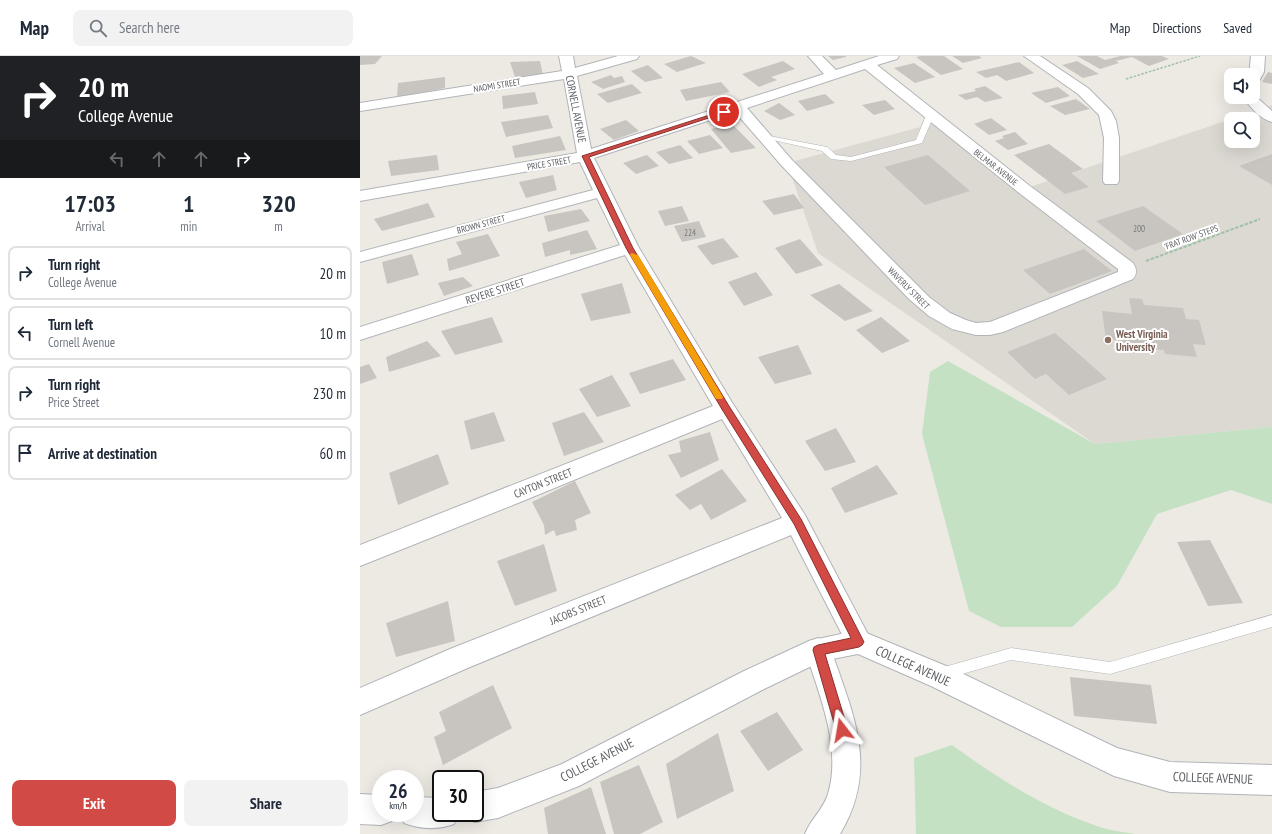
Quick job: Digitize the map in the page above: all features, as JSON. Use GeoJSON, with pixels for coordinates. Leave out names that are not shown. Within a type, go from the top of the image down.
{"type":"FeatureCollection","features":[{"type":"Feature","properties":{"kind":"street","name":"NAOMI STREET"},"geometry":{"type":"LineString","coordinates":[[360,107],[569,61],[632,56]]}},
{"type":"Feature","properties":{"kind":"street"},"geometry":{"type":"LineString","coordinates":[[815,56],[833,75]]}},
{"type":"Feature","properties":{"kind":"street","name":"PRICE STREET"},"geometry":{"type":"LineString","coordinates":[[368,195],[415,188],[585,156],[892,56]]}},
{"type":"Feature","properties":{"kind":"street"},"geometry":{"type":"LineString","coordinates":[[1032,56],[1085,93],[1105,114],[1112,143],[1111,181]]}},
{"type":"Feature","properties":{"kind":"street"},"geometry":{"type":"LineString","coordinates":[[1257,68],[1258,56]]}},
{"type":"Feature","properties":{"kind":"street","name":"CORNELL AVENUE"},"geometry":{"type":"LineString","coordinates":[[569,61],[585,156],[602,192],[630,248],[726,409],[797,522],[859,642]]}},
{"type":"Feature","properties":{"kind":"street","name":"BELMAR AVENUE"},"geometry":{"type":"LineString","coordinates":[[867,64],[930,115],[1127,268]]}},
{"type":"Feature","properties":{"kind":"street"},"geometry":{"type":"LineString","coordinates":[[1256,104],[1272,118]]}},
{"type":"Feature","properties":{"kind":"street","name":"WAVERLY STREET"},"geometry":{"type":"LineString","coordinates":[[738,107],[792,168],[933,311],[956,323],[976,329],[997,328],[1074,298],[1127,275],[1127,268]]}},
{"type":"Feature","properties":{"kind":"street"},"geometry":{"type":"LineString","coordinates":[[360,180],[368,195]]}},
{"type":"Feature","properties":{"kind":"street","name":"BROWN STREET"},"geometry":{"type":"LineString","coordinates":[[360,257],[602,192]]}},
{"type":"Feature","properties":{"kind":"street","name":"REVERE STREET"},"geometry":{"type":"LineString","coordinates":[[360,334],[630,248]]}},
{"type":"Feature","properties":{"kind":"street","name":"CAYTON STREET"},"geometry":{"type":"LineString","coordinates":[[360,556],[726,409]]}},
{"type":"Feature","properties":{"kind":"street","name":"JACOBS STREET"},"geometry":{"type":"LineString","coordinates":[[360,702],[460,658],[797,522]]}},
{"type":"Feature","properties":{"kind":"street","name":"COLLEGE AVENUE"},"geometry":{"type":"LineString","coordinates":[[484,805],[498,803],[568,776],[754,680],[818,650],[859,642],[936,675],[1114,762],[1170,777],[1272,780]]}},
{"type":"Feature","properties":{"kind":"street"},"geometry":{"type":"LineString","coordinates":[[818,650],[833,695],[845,742],[847,778],[839,809],[825,831],[820,834]]}},
{"type":"Feature","properties":{"kind":"street"},"geometry":{"type":"LineString","coordinates":[[360,809],[372,810]]}},
{"type":"Feature","properties":{"kind":"lane"},"geometry":{"type":"LineString","coordinates":[[764,137],[824,149],[834,157],[850,159],[918,141],[930,115]]}},
{"type":"Feature","properties":{"kind":"lane"},"geometry":{"type":"LineString","coordinates":[[936,675],[1010,654],[1110,668],[1272,621]]}},
{"type":"Feature","properties":{"kind":"path"},"geometry":{"type":"LineString","coordinates":[[1126,79],[1200,56]]}},
{"type":"Feature","properties":{"kind":"path","name":"'FRAT ROW' STEPS"},"geometry":{"type":"LineString","coordinates":[[1127,268],[1260,219]]}},
{"type":"Feature","properties":{"kind":"shaded area","name":"West Virginia University"},"geometry":{"type":"Polygon","coordinates":[[[1272,105],[1272,427],[1095,444],[818,253],[787,163],[939,122],[1024,189],[1224,121],[1224,148],[1260,148],[1260,112],[1252,112],[1272,105]]]}},
{"type":"Feature","properties":{"kind":"green space"},"geometry":{"type":"Polygon","coordinates":[[[948,361],[1095,444],[1272,427],[1272,504],[1231,490],[1157,514],[1117,586],[1072,627],[1001,627],[969,611],[922,434],[930,372],[948,361]]]}},
{"type":"Feature","properties":{"kind":"green space"},"geometry":{"type":"Polygon","coordinates":[[[952,745],[988,770],[1043,803],[1082,821],[1103,828],[1136,834],[916,834],[914,758],[952,745]]]}},
{"type":"Feature","properties":{"kind":"building"},"geometry":{"type":"Polygon","coordinates":[[[360,56],[382,56],[375,64],[360,65],[360,56]]]}},
{"type":"Feature","properties":{"kind":"building"},"geometry":{"type":"Polygon","coordinates":[[[691,56],[706,63],[677,72],[664,64],[691,56]]]}},
{"type":"Feature","properties":{"kind":"building"},"geometry":{"type":"Polygon","coordinates":[[[828,56],[846,56],[846,57],[833,60],[828,56]]]}},
{"type":"Feature","properties":{"kind":"building"},"geometry":{"type":"Polygon","coordinates":[[[944,56],[963,69],[941,75],[916,57],[944,56]]]}},
{"type":"Feature","properties":{"kind":"building"},"geometry":{"type":"Polygon","coordinates":[[[952,56],[979,56],[982,58],[963,63],[952,56]]]}},
{"type":"Feature","properties":{"kind":"building"},"geometry":{"type":"Polygon","coordinates":[[[1077,56],[1097,56],[1105,60],[1120,56],[1162,56],[1169,59],[1149,66],[1132,57],[1116,61],[1119,63],[1100,69],[1077,56]]]}},
{"type":"Feature","properties":{"kind":"building"},"geometry":{"type":"Polygon","coordinates":[[[540,61],[543,75],[515,77],[510,62],[540,61]]]}},
{"type":"Feature","properties":{"kind":"building"},"geometry":{"type":"Polygon","coordinates":[[[783,61],[795,69],[771,77],[777,80],[759,87],[742,74],[783,61]]]}},
{"type":"Feature","properties":{"kind":"building"},"geometry":{"type":"Polygon","coordinates":[[[1077,61],[1099,74],[1083,78],[1062,65],[1077,61]]]}},
{"type":"Feature","properties":{"kind":"building"},"geometry":{"type":"Polygon","coordinates":[[[1019,62],[1034,73],[1006,81],[997,75],[986,78],[976,72],[1019,62]]]}},
{"type":"Feature","properties":{"kind":"building"},"geometry":{"type":"Polygon","coordinates":[[[914,63],[935,77],[915,83],[894,68],[914,63]]]}},
{"type":"Feature","properties":{"kind":"building"},"geometry":{"type":"Polygon","coordinates":[[[648,65],[663,78],[645,82],[631,71],[648,65]]]}},
{"type":"Feature","properties":{"kind":"building"},"geometry":{"type":"Polygon","coordinates":[[[1268,72],[1272,73],[1272,84],[1262,82],[1268,72]]]}},
{"type":"Feature","properties":{"kind":"building"},"geometry":{"type":"Polygon","coordinates":[[[611,75],[614,78],[622,76],[625,82],[603,89],[591,82],[611,75]]]}},
{"type":"Feature","properties":{"kind":"building"},"geometry":{"type":"Polygon","coordinates":[[[445,77],[445,88],[397,98],[398,83],[445,77]]]}},
{"type":"Feature","properties":{"kind":"building"},"geometry":{"type":"Polygon","coordinates":[[[721,82],[730,92],[686,101],[680,90],[721,82]]]}},
{"type":"Feature","properties":{"kind":"building"},"geometry":{"type":"Polygon","coordinates":[[[632,84],[642,93],[608,103],[597,94],[632,84]]]}},
{"type":"Feature","properties":{"kind":"building"},"geometry":{"type":"Polygon","coordinates":[[[985,86],[1003,98],[985,102],[977,97],[966,100],[958,95],[976,91],[974,89],[985,86]]]}},
{"type":"Feature","properties":{"kind":"building"},"geometry":{"type":"Polygon","coordinates":[[[1058,87],[1070,96],[1046,103],[1031,93],[1058,87]]]}},
{"type":"Feature","properties":{"kind":"building"},"geometry":{"type":"Polygon","coordinates":[[[535,92],[538,104],[503,109],[502,96],[535,92]]]}},
{"type":"Feature","properties":{"kind":"building"},"geometry":{"type":"Polygon","coordinates":[[[825,94],[835,103],[807,111],[798,101],[825,94]]]}},
{"type":"Feature","properties":{"kind":"building"},"geometry":{"type":"Polygon","coordinates":[[[1076,99],[1090,109],[1065,115],[1050,106],[1076,99]]]}},
{"type":"Feature","properties":{"kind":"building"},"geometry":{"type":"Polygon","coordinates":[[[885,100],[895,109],[874,115],[862,105],[885,100]]]}},
{"type":"Feature","properties":{"kind":"building"},"geometry":{"type":"Polygon","coordinates":[[[779,103],[795,115],[780,120],[764,111],[779,103]]]}},
{"type":"Feature","properties":{"kind":"building"},"geometry":{"type":"Polygon","coordinates":[[[548,115],[553,128],[506,137],[501,122],[548,115]]]}},
{"type":"Feature","properties":{"kind":"building"},"geometry":{"type":"Polygon","coordinates":[[[991,118],[1007,130],[989,135],[974,124],[991,118]]]}},
{"type":"Feature","properties":{"kind":"building"},"geometry":{"type":"Polygon","coordinates":[[[626,120],[639,131],[614,140],[600,129],[626,120]]]}},
{"type":"Feature","properties":{"kind":"building"},"geometry":{"type":"Polygon","coordinates":[[[732,124],[756,148],[731,153],[711,129],[732,124]]]}},
{"type":"Feature","properties":{"kind":"building"},"geometry":{"type":"Polygon","coordinates":[[[1015,132],[1028,144],[1008,150],[995,141],[1004,138],[1002,136],[1015,132]]]}},
{"type":"Feature","properties":{"kind":"building"},"geometry":{"type":"Polygon","coordinates":[[[710,135],[723,148],[699,154],[687,141],[710,135]]]}},
{"type":"Feature","properties":{"kind":"building"},"geometry":{"type":"Polygon","coordinates":[[[560,136],[566,150],[515,158],[512,146],[560,136]]]}},
{"type":"Feature","properties":{"kind":"building"},"geometry":{"type":"Polygon","coordinates":[[[1049,144],[1083,169],[1071,173],[1089,187],[1065,194],[1014,155],[1049,144]]]}},
{"type":"Feature","properties":{"kind":"building"},"geometry":{"type":"Polygon","coordinates":[[[680,145],[693,158],[669,164],[656,152],[680,145]]]}},
{"type":"Feature","properties":{"kind":"building"},"geometry":{"type":"Polygon","coordinates":[[[1272,154],[1272,185],[1239,166],[1272,154]]]}},
{"type":"Feature","properties":{"kind":"building"},"geometry":{"type":"Polygon","coordinates":[[[437,155],[439,170],[391,176],[388,161],[437,155]]]}},
{"type":"Feature","properties":{"kind":"building"},"geometry":{"type":"Polygon","coordinates":[[[647,155],[659,166],[636,174],[623,163],[647,155]]]}},
{"type":"Feature","properties":{"kind":"building"},"geometry":{"type":"Polygon","coordinates":[[[928,155],[970,191],[925,205],[884,167],[928,155]]]}},
{"type":"Feature","properties":{"kind":"building"},"geometry":{"type":"Polygon","coordinates":[[[553,175],[557,190],[526,198],[519,182],[553,175]]]}},
{"type":"Feature","properties":{"kind":"building"},"geometry":{"type":"Polygon","coordinates":[[[794,194],[804,208],[774,215],[762,201],[794,194]]]}},
{"type":"Feature","properties":{"kind":"building"},"geometry":{"type":"Polygon","coordinates":[[[428,203],[435,217],[382,231],[374,219],[428,203]]]}},
{"type":"Feature","properties":{"kind":"building"},"geometry":{"type":"Polygon","coordinates":[[[682,206],[689,221],[665,226],[658,211],[682,206]]]}},
{"type":"Feature","properties":{"kind":"building"},"geometry":{"type":"Polygon","coordinates":[[[1143,206],[1183,234],[1135,251],[1096,221],[1143,206]]]}},
{"type":"Feature","properties":{"kind":"building"},"geometry":{"type":"Polygon","coordinates":[[[581,209],[590,221],[548,232],[544,216],[581,209]]]}},
{"type":"Feature","properties":{"kind":"building"},"geometry":{"type":"Polygon","coordinates":[[[699,221],[706,237],[682,242],[674,226],[699,221]]]}},
{"type":"Feature","properties":{"kind":"building"},"geometry":{"type":"Polygon","coordinates":[[[587,230],[597,249],[570,255],[570,250],[545,257],[542,243],[587,230]]]}},
{"type":"Feature","properties":{"kind":"building"},"geometry":{"type":"Polygon","coordinates":[[[488,234],[500,256],[449,271],[447,259],[462,254],[456,242],[488,234]]]}},
{"type":"Feature","properties":{"kind":"building"},"geometry":{"type":"Polygon","coordinates":[[[723,238],[739,257],[712,265],[697,246],[723,238]]]}},
{"type":"Feature","properties":{"kind":"building"},"geometry":{"type":"Polygon","coordinates":[[[800,239],[823,265],[796,274],[775,248],[800,239]]]}},
{"type":"Feature","properties":{"kind":"building"},"geometry":{"type":"Polygon","coordinates":[[[1084,249],[1112,271],[1050,294],[1023,270],[1084,249]]]}},
{"type":"Feature","properties":{"kind":"building"},"geometry":{"type":"Polygon","coordinates":[[[412,254],[419,275],[387,284],[382,262],[412,254]]]}},
{"type":"Feature","properties":{"kind":"building"},"geometry":{"type":"Polygon","coordinates":[[[756,272],[773,295],[744,306],[728,282],[756,272]]]}},
{"type":"Feature","properties":{"kind":"building"},"geometry":{"type":"Polygon","coordinates":[[[463,277],[473,286],[444,296],[438,283],[463,277]]]}},
{"type":"Feature","properties":{"kind":"building"},"geometry":{"type":"Polygon","coordinates":[[[622,283],[631,313],[591,321],[581,294],[622,283]]]}},
{"type":"Feature","properties":{"kind":"building"},"geometry":{"type":"Polygon","coordinates":[[[839,284],[873,311],[845,321],[810,295],[839,284]]]}},
{"type":"Feature","properties":{"kind":"building"},"geometry":{"type":"Polygon","coordinates":[[[1129,298],[1142,299],[1144,305],[1183,308],[1186,319],[1199,320],[1206,345],[1193,344],[1197,357],[1165,354],[1164,350],[1139,348],[1140,353],[1120,352],[1118,340],[1106,340],[1102,311],[1132,314],[1129,298]]]}},
{"type":"Feature","properties":{"kind":"building"},"geometry":{"type":"Polygon","coordinates":[[[492,317],[503,342],[455,355],[441,331],[492,317]]]}},
{"type":"Feature","properties":{"kind":"building"},"geometry":{"type":"Polygon","coordinates":[[[881,317],[910,341],[882,353],[856,330],[881,317]]]}},
{"type":"Feature","properties":{"kind":"building"},"geometry":{"type":"Polygon","coordinates":[[[1055,333],[1107,379],[1069,395],[1046,374],[1035,379],[1007,352],[1055,333]]]}},
{"type":"Feature","properties":{"kind":"building"},"geometry":{"type":"Polygon","coordinates":[[[427,341],[441,356],[389,372],[386,357],[427,341]]]}},
{"type":"Feature","properties":{"kind":"building"},"geometry":{"type":"Polygon","coordinates":[[[798,345],[812,374],[775,384],[758,357],[798,345]]]}},
{"type":"Feature","properties":{"kind":"building"},"geometry":{"type":"Polygon","coordinates":[[[673,359],[686,380],[640,394],[629,373],[673,359]]]}},
{"type":"Feature","properties":{"kind":"building"},"geometry":{"type":"Polygon","coordinates":[[[369,364],[377,378],[360,384],[360,367],[369,364]]]}},
{"type":"Feature","properties":{"kind":"building"},"geometry":{"type":"Polygon","coordinates":[[[612,375],[631,406],[597,417],[579,389],[612,375]]]}},
{"type":"Feature","properties":{"kind":"building"},"geometry":{"type":"Polygon","coordinates":[[[494,412],[505,441],[471,450],[464,421],[494,412]]]}},
{"type":"Feature","properties":{"kind":"building"},"geometry":{"type":"Polygon","coordinates":[[[584,412],[604,442],[564,456],[552,423],[584,412]]]}},
{"type":"Feature","properties":{"kind":"building"},"geometry":{"type":"Polygon","coordinates":[[[836,428],[856,462],[825,471],[805,441],[836,428]]]}},
{"type":"Feature","properties":{"kind":"building"},"geometry":{"type":"Polygon","coordinates":[[[710,432],[719,460],[681,478],[668,455],[681,452],[679,441],[710,432]]]}},
{"type":"Feature","properties":{"kind":"building"},"geometry":{"type":"Polygon","coordinates":[[[438,454],[449,484],[398,505],[389,473],[438,454]]]}},
{"type":"Feature","properties":{"kind":"building"},"geometry":{"type":"Polygon","coordinates":[[[877,465],[898,494],[845,513],[831,488],[877,465]]]}},
{"type":"Feature","properties":{"kind":"building"},"geometry":{"type":"Polygon","coordinates":[[[722,469],[747,501],[711,520],[701,504],[690,510],[675,495],[722,469]]]}},
{"type":"Feature","properties":{"kind":"building"},"geometry":{"type":"Polygon","coordinates":[[[575,481],[591,513],[575,520],[577,530],[556,536],[554,530],[545,535],[544,525],[532,502],[575,481]]]}},
{"type":"Feature","properties":{"kind":"building"},"geometry":{"type":"Polygon","coordinates":[[[1210,540],[1243,603],[1208,606],[1177,542],[1210,540]]]}},
{"type":"Feature","properties":{"kind":"building"},"geometry":{"type":"Polygon","coordinates":[[[544,544],[557,591],[515,606],[497,561],[544,544]]]}},
{"type":"Feature","properties":{"kind":"building"},"geometry":{"type":"Polygon","coordinates":[[[448,601],[455,641],[396,657],[386,623],[448,601]]]}},
{"type":"Feature","properties":{"kind":"building"},"geometry":{"type":"Polygon","coordinates":[[[1070,677],[1151,685],[1157,724],[1074,716],[1070,677]]]}},
{"type":"Feature","properties":{"kind":"building"},"geometry":{"type":"Polygon","coordinates":[[[493,685],[512,728],[443,765],[434,737],[446,731],[439,712],[493,685]]]}},
{"type":"Feature","properties":{"kind":"building"},"geometry":{"type":"Polygon","coordinates":[[[777,712],[803,750],[768,771],[740,731],[777,712]]]}},
{"type":"Feature","properties":{"kind":"building"},"geometry":{"type":"Polygon","coordinates":[[[718,733],[734,791],[677,819],[666,764],[718,733]]]}},
{"type":"Feature","properties":{"kind":"building"},"geometry":{"type":"Polygon","coordinates":[[[639,765],[663,822],[640,834],[614,834],[600,782],[639,765]]]}},
{"type":"Feature","properties":{"kind":"building"},"geometry":{"type":"Polygon","coordinates":[[[591,787],[606,834],[548,834],[544,808],[591,787]]]}},
{"type":"Feature","properties":{"kind":"slow traffic"},"geometry":{"type":"LineString","coordinates":[[634,255],[719,397]]}},
{"type":"Feature","properties":{"kind":"place","name":"West Virginia University"},"geometry":{"type":"Point","coordinates":[1108,340]}},
{"type":"Feature","properties":{"kind":"route"},"geometry":{"type":"LineString","coordinates":[[724,112],[585,156],[630,248],[726,409],[797,522],[859,642],[818,650],[833,695],[842,730]]}}]}
